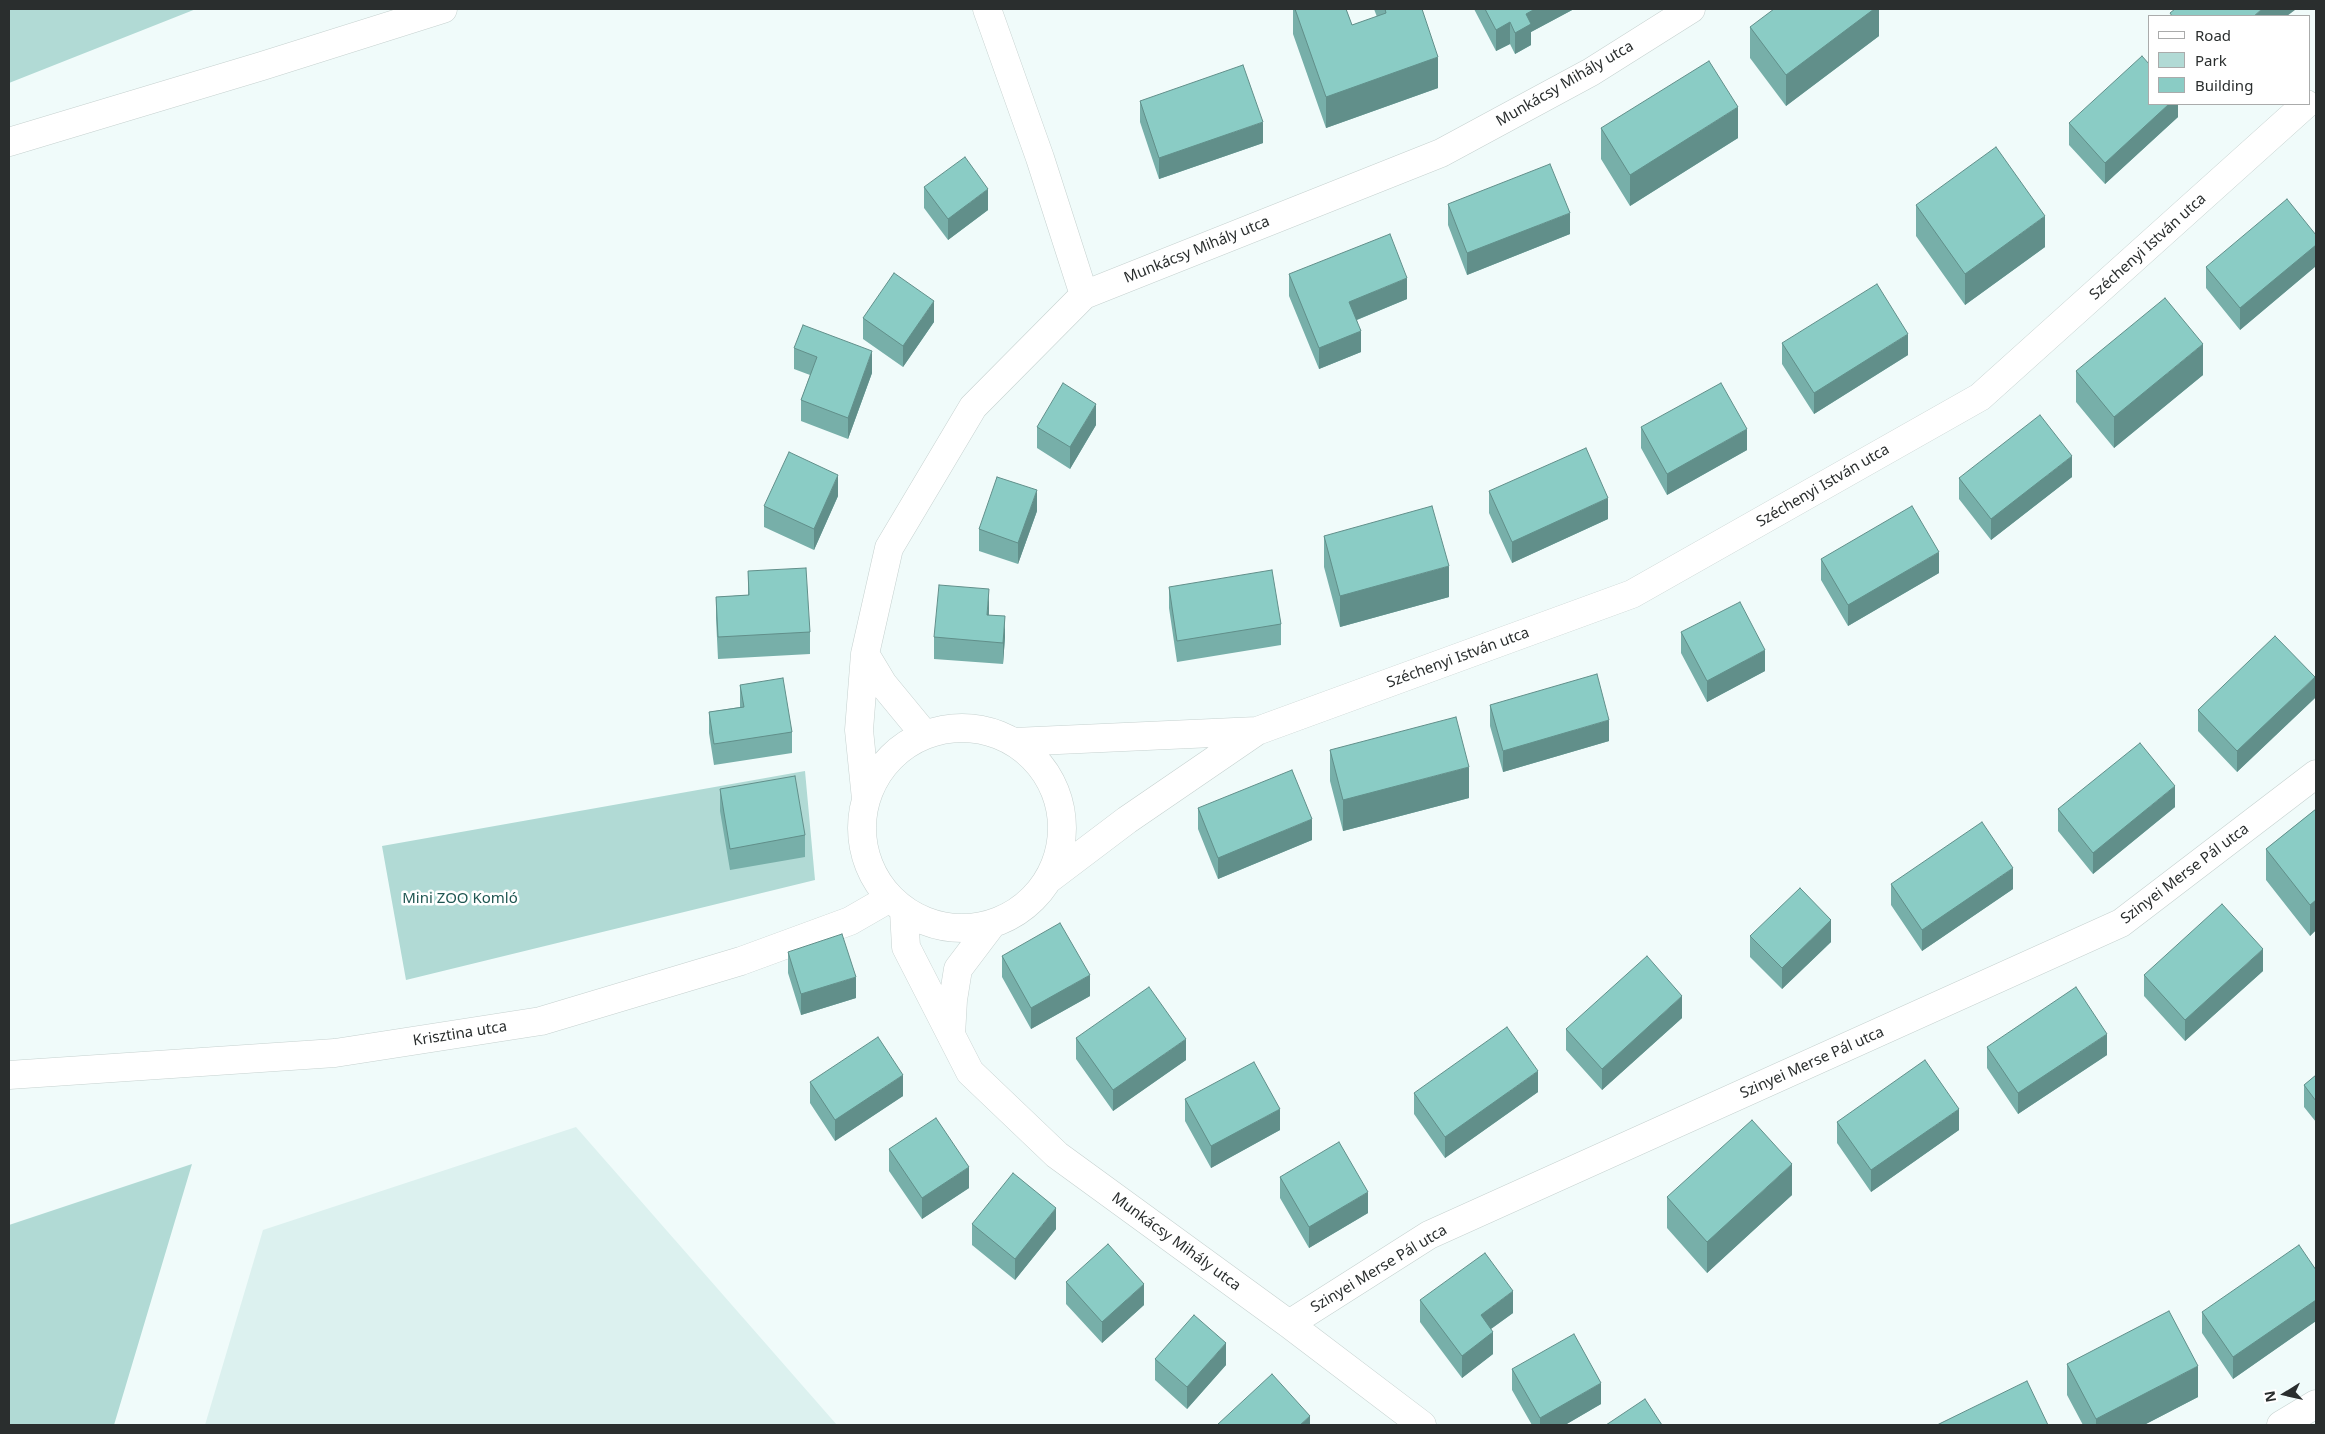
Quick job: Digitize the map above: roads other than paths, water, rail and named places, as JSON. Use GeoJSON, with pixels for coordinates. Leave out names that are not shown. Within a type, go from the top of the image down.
{"type":"FeatureCollection","features":[{"type":"Feature","properties":{"kind":"street"},"geometry":{"type":"LineString","coordinates":[[9,142],[443,9]]}},
{"type":"Feature","properties":{"kind":"street"},"geometry":{"type":"LineString","coordinates":[[987,9],[1040,158],[1084,295]]}},
{"type":"Feature","properties":{"kind":"street","name":"Munkácsy Mihály utca"},"geometry":{"type":"LineString","coordinates":[[866,799],[859,730],[865,654],[889,548],[973,407],[1084,295],[1441,153],[1591,72],[1691,9]]}},
{"type":"Feature","properties":{"kind":"street","name":"Széchenyi István utca"},"geometry":{"type":"LineString","coordinates":[[1049,879],[1127,820],[1257,731],[1632,594],[1980,397],[2305,105]]}},
{"type":"Feature","properties":{"kind":"street"},"geometry":{"type":"LineString","coordinates":[[865,654],[883,684],[925,735]]}},
{"type":"Feature","properties":{"kind":"street"},"geometry":{"type":"LineString","coordinates":[[955,728],[986,731],[1014,742],[1031,756],[1045,773],[1056,793],[1061,814],[1062,836],[1058,858],[1049,879],[1034,898],[1021,909],[992,924],[962,929],[932,924],[897,904],[870,869],[862,834],[866,799],[879,772],[899,750],[925,735],[955,728]]}},
{"type":"Feature","properties":{"kind":"street","name":"Széchenyi István utca"},"geometry":{"type":"LineString","coordinates":[[1014,742],[1257,731]]}},
{"type":"Feature","properties":{"kind":"street","name":"Szinyei Merse Pál utca"},"geometry":{"type":"LineString","coordinates":[[1289,1324],[1429,1235],[2122,923],[2316,774]]}},
{"type":"Feature","properties":{"kind":"street","name":"Munkácsy Mihály utca"},"geometry":{"type":"LineString","coordinates":[[897,904],[906,946],[970,1072],[1057,1156],[1289,1324],[1422,1425]]}},
{"type":"Feature","properties":{"kind":"street","name":"Krisztina utca"},"geometry":{"type":"LineString","coordinates":[[9,1075],[335,1053],[541,1021],[741,961],[897,904]]}},
{"type":"Feature","properties":{"kind":"street"},"geometry":{"type":"LineString","coordinates":[[951,1037],[952,1000],[958,970],[992,924]]}},
{"type":"Feature","properties":{"kind":"street"},"geometry":{"type":"LineString","coordinates":[[2282,1425],[2316,1404]]}},
{"type":"Feature","properties":{"kind":"park label","name":"Mini ZOO Komló"},"geometry":{"type":"Point","coordinates":[460,899]}}]}
